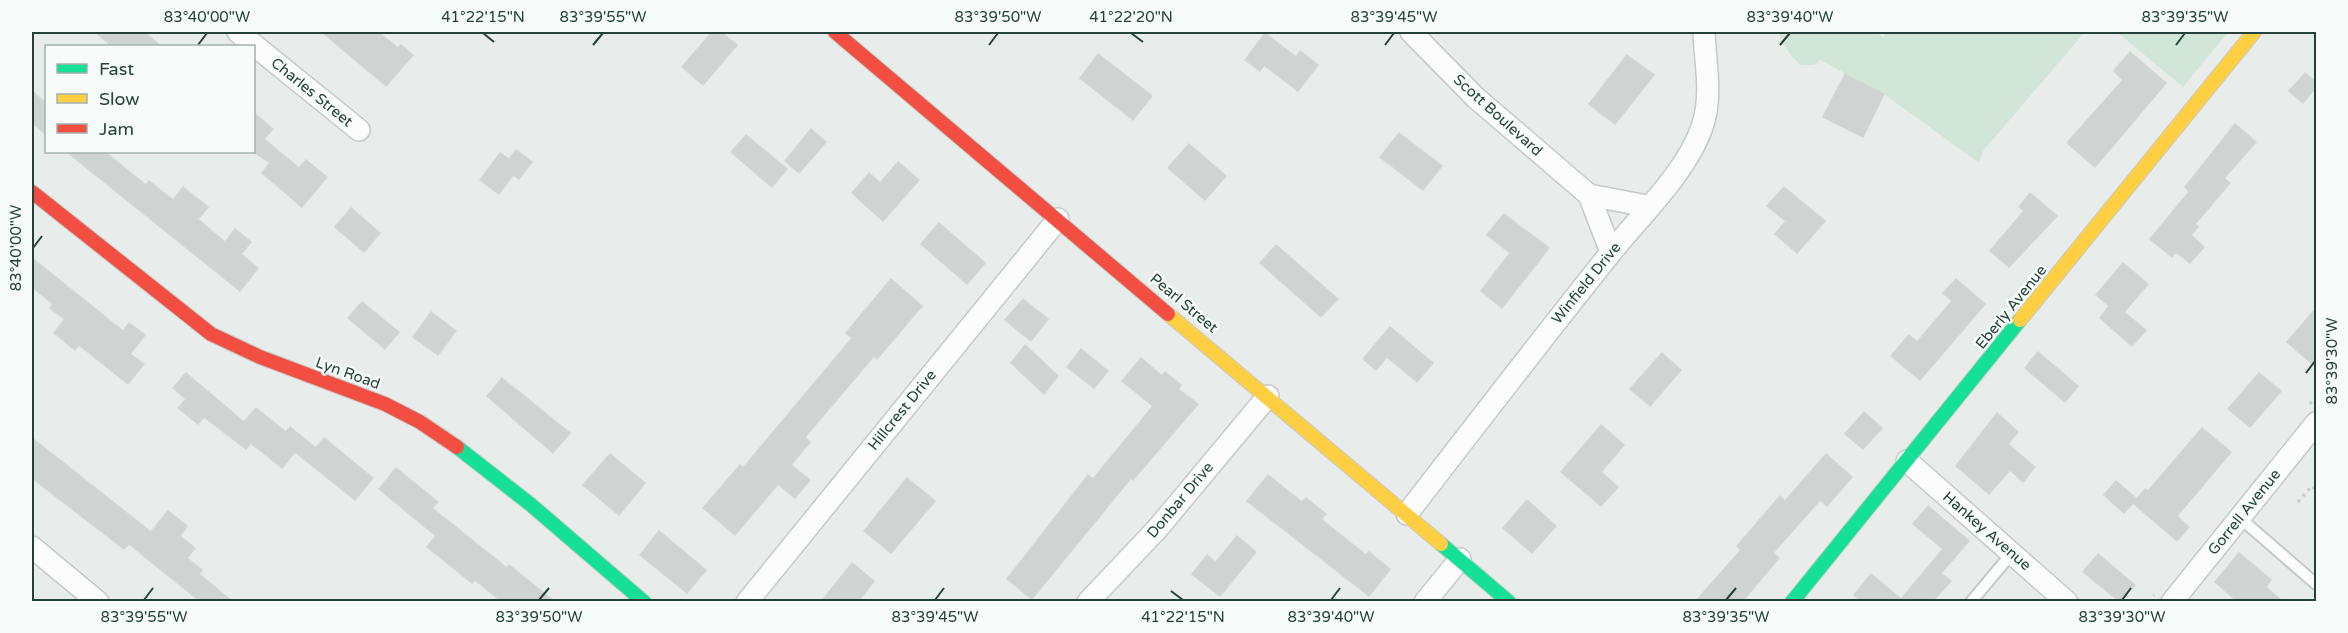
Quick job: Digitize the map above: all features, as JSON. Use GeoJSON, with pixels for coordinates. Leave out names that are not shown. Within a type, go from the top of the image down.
{"type":"FeatureCollection","features":[{"type":"Feature","properties":{"kind":"street","name":"Charles Street"},"geometry":{"type":"LineString","coordinates":[[238,32],[254,45]]}},
{"type":"Feature","properties":{"kind":"street","name":"Pearl Street"},"geometry":{"type":"LineString","coordinates":[[835,32],[1460,558],[1509,602]]}},
{"type":"Feature","properties":{"kind":"street","name":"Scott Boulevard"},"geometry":{"type":"LineString","coordinates":[[1411,32],[1476,98],[1589,195],[1611,252]]}},
{"type":"Feature","properties":{"kind":"street","name":"Winfield Drive"},"geometry":{"type":"LineString","coordinates":[[1407,514],[1647,206],[1677,173],[1692,150],[1703,126],[1708,93],[1704,32]]}},
{"type":"Feature","properties":{"kind":"street","name":"Eberly Avenue"},"geometry":{"type":"LineString","coordinates":[[1792,602],[2254,32]]}},
{"type":"Feature","properties":{"kind":"street","name":"Charles Street"},"geometry":{"type":"LineString","coordinates":[[255,46],[359,130]]}},
{"type":"Feature","properties":{"kind":"street","name":"Lyn Road"},"geometry":{"type":"LineString","coordinates":[[32,192],[211,334],[235,347],[299,373],[377,401],[410,417],[460,449],[644,602]]}},
{"type":"Feature","properties":{"kind":"street","name":"Scott Boulevard"},"geometry":{"type":"LineString","coordinates":[[1589,195],[1647,206]]}},
{"type":"Feature","properties":{"kind":"street","name":"Hillcrest Drive"},"geometry":{"type":"LineString","coordinates":[[747,602],[1058,219]]}},
{"type":"Feature","properties":{"kind":"street","name":"Donbar Drive"},"geometry":{"type":"LineString","coordinates":[[1088,602],[1158,528],[1268,396]]}},
{"type":"Feature","properties":{"kind":"street","name":"Gorrell Avenue"},"geometry":{"type":"LineString","coordinates":[[2172,602],[2316,423]]}},
{"type":"Feature","properties":{"kind":"street","name":"Hankey Avenue"},"geometry":{"type":"LineString","coordinates":[[1907,461],[2067,602]]}},
{"type":"Feature","properties":{"kind":"street"},"geometry":{"type":"LineString","coordinates":[[32,547],[98,602]]}},
{"type":"Feature","properties":{"kind":"street"},"geometry":{"type":"LineString","coordinates":[[1425,602],[1460,558]]}},
{"type":"Feature","properties":{"kind":"lane"},"geometry":{"type":"LineString","coordinates":[[2240,518],[2316,584]]}},
{"type":"Feature","properties":{"kind":"lane"},"geometry":{"type":"LineString","coordinates":[[1971,602],[2012,553]]}},
{"type":"Feature","properties":{"kind":"path"},"geometry":{"type":"LineString","coordinates":[[2298,502],[2312,486],[2316,490]]}},
{"type":"Feature","properties":{"kind":"green space"},"geometry":{"type":"Polygon","coordinates":[[[1778,32],[1876,32],[1883,37],[1886,32],[2085,32],[1983,151],[1979,163],[1884,94],[1820,60],[1814,65],[1800,65],[1789,53],[1778,32]]]}},
{"type":"Feature","properties":{"kind":"green space"},"geometry":{"type":"Polygon","coordinates":[[[2117,32],[2228,32],[2183,87],[2117,32]]]}},
{"type":"Feature","properties":{"kind":"building"},"geometry":{"type":"Polygon","coordinates":[[[95,32],[144,32],[160,45],[111,45],[95,32]]]}},
{"type":"Feature","properties":{"kind":"building"},"geometry":{"type":"Polygon","coordinates":[[[322,32],[378,32],[398,48],[401,45],[413,55],[386,86],[322,32]]]}},
{"type":"Feature","properties":{"kind":"building"},"geometry":{"type":"Polygon","coordinates":[[[712,32],[721,32],[737,45],[703,85],[682,67],[712,32]]]}},
{"type":"Feature","properties":{"kind":"building"},"geometry":{"type":"Polygon","coordinates":[[[1265,33],[1296,57],[1300,51],[1318,65],[1298,91],[1264,65],[1260,71],[1245,60],[1265,33]]]}},
{"type":"Feature","properties":{"kind":"building"},"geometry":{"type":"Polygon","coordinates":[[[2130,52],[2166,83],[2095,167],[2067,143],[2123,80],[2114,71],[2130,52]]]}},
{"type":"Feature","properties":{"kind":"building"},"geometry":{"type":"Polygon","coordinates":[[[1098,54],[1152,96],[1133,120],[1080,78],[1098,54]]]}},
{"type":"Feature","properties":{"kind":"building"},"geometry":{"type":"Polygon","coordinates":[[[1627,55],[1654,75],[1615,124],[1589,104],[1627,55]]]}},
{"type":"Feature","properties":{"kind":"building"},"geometry":{"type":"Polygon","coordinates":[[[2305,73],[2316,82],[2316,87],[2303,103],[2289,91],[2305,73]]]}},
{"type":"Feature","properties":{"kind":"building"},"geometry":{"type":"Polygon","coordinates":[[[1845,74],[1884,94],[1863,137],[1823,117],[1845,74]]]}},
{"type":"Feature","properties":{"kind":"building"},"geometry":{"type":"Polygon","coordinates":[[[32,91],[45,102],[45,134],[32,122],[32,91]]]}},
{"type":"Feature","properties":{"kind":"building"},"geometry":{"type":"Polygon","coordinates":[[[255,114],[273,129],[264,139],[299,168],[306,160],[327,177],[302,207],[262,173],[270,163],[255,153],[255,114]]]}},
{"type":"Feature","properties":{"kind":"building"},"geometry":{"type":"Polygon","coordinates":[[[2235,124],[2256,142],[2224,178],[2230,183],[2195,224],[2198,227],[2191,235],[2204,247],[2190,263],[2176,252],[2172,257],[2150,239],[2189,192],[2185,187],[2235,124]]]}},
{"type":"Feature","properties":{"kind":"building"},"geometry":{"type":"Polygon","coordinates":[[[811,129],[826,142],[799,173],[785,161],[811,129]]]}},
{"type":"Feature","properties":{"kind":"building"},"geometry":{"type":"Polygon","coordinates":[[[1399,133],[1442,166],[1423,190],[1380,157],[1399,133]]]}},
{"type":"Feature","properties":{"kind":"building"},"geometry":{"type":"Polygon","coordinates":[[[746,135],[787,169],[772,187],[731,152],[746,135]]]}},
{"type":"Feature","properties":{"kind":"building"},"geometry":{"type":"Polygon","coordinates":[[[1189,144],[1226,176],[1205,200],[1168,168],[1189,144]]]}},
{"type":"Feature","properties":{"kind":"building"},"geometry":{"type":"Polygon","coordinates":[[[516,150],[532,162],[519,179],[513,175],[499,194],[480,180],[500,153],[509,159],[516,150]]]}},
{"type":"Feature","properties":{"kind":"building"},"geometry":{"type":"Polygon","coordinates":[[[68,153],[106,153],[146,185],[149,181],[173,200],[183,187],[208,207],[198,219],[225,242],[235,229],[251,242],[241,254],[258,268],[240,291],[68,153]]]}},
{"type":"Feature","properties":{"kind":"building"},"geometry":{"type":"Polygon","coordinates":[[[898,162],[919,180],[883,221],[852,193],[869,173],[880,183],[898,162]]]}},
{"type":"Feature","properties":{"kind":"building"},"geometry":{"type":"Polygon","coordinates":[[[1784,187],[1825,221],[1797,253],[1775,234],[1786,221],[1767,206],[1784,187]]]}},
{"type":"Feature","properties":{"kind":"building"},"geometry":{"type":"Polygon","coordinates":[[[2030,193],[2057,216],[2009,267],[1990,251],[2024,211],[2019,207],[2030,193]]]}},
{"type":"Feature","properties":{"kind":"building"},"geometry":{"type":"Polygon","coordinates":[[[351,208],[380,233],[364,252],[335,227],[351,208]]]}},
{"type":"Feature","properties":{"kind":"building"},"geometry":{"type":"Polygon","coordinates":[[[1504,214],[1549,248],[1502,308],[1481,291],[1510,253],[1487,235],[1504,214]]]}},
{"type":"Feature","properties":{"kind":"building"},"geometry":{"type":"Polygon","coordinates":[[[939,223],[985,263],[967,284],[921,244],[939,223]]]}},
{"type":"Feature","properties":{"kind":"building"},"geometry":{"type":"Polygon","coordinates":[[[1276,245],[1338,299],[1321,317],[1260,263],[1276,245]]]}},
{"type":"Feature","properties":{"kind":"building"},"geometry":{"type":"Polygon","coordinates":[[[32,258],[123,331],[129,323],[145,335],[130,354],[144,364],[128,384],[79,345],[75,350],[54,333],[65,319],[50,308],[53,304],[32,287],[32,258]]]}},
{"type":"Feature","properties":{"kind":"building"},"geometry":{"type":"Polygon","coordinates":[[[2123,263],[2148,284],[2124,312],[2146,330],[2132,346],[2100,318],[2109,306],[2096,295],[2123,263]]]}},
{"type":"Feature","properties":{"kind":"building"},"geometry":{"type":"Polygon","coordinates":[[[891,279],[922,306],[877,359],[874,356],[805,437],[810,442],[791,465],[810,480],[795,498],[778,484],[735,535],[703,508],[740,465],[743,468],[852,338],[846,333],[891,279]]]}},
{"type":"Feature","properties":{"kind":"building"},"geometry":{"type":"Polygon","coordinates":[[[1956,279],[1985,304],[1920,380],[1891,356],[1909,335],[1917,342],[1952,301],[1943,293],[1956,279]]]}},
{"type":"Feature","properties":{"kind":"building"},"geometry":{"type":"Polygon","coordinates":[[[1023,299],[1048,319],[1031,341],[1005,320],[1023,299]]]}},
{"type":"Feature","properties":{"kind":"building"},"geometry":{"type":"Polygon","coordinates":[[[362,302],[399,332],[385,349],[348,318],[362,302]]]}},
{"type":"Feature","properties":{"kind":"building"},"geometry":{"type":"Polygon","coordinates":[[[2316,308],[2316,367],[2287,342],[2316,308]]]}},
{"type":"Feature","properties":{"kind":"building"},"geometry":{"type":"Polygon","coordinates":[[[431,312],[456,331],[438,355],[413,337],[431,312]]]}},
{"type":"Feature","properties":{"kind":"building"},"geometry":{"type":"Polygon","coordinates":[[[1390,327],[1433,363],[1417,382],[1387,357],[1376,370],[1363,359],[1390,327]]]}},
{"type":"Feature","properties":{"kind":"building"},"geometry":{"type":"Polygon","coordinates":[[[1025,345],[1058,376],[1044,394],[1011,363],[1025,345]]]}},
{"type":"Feature","properties":{"kind":"building"},"geometry":{"type":"Polygon","coordinates":[[[1081,349],[1108,371],[1094,388],[1067,367],[1081,349]]]}},
{"type":"Feature","properties":{"kind":"building"},"geometry":{"type":"Polygon","coordinates":[[[2038,352],[2078,386],[2065,402],[2025,368],[2038,352]]]}},
{"type":"Feature","properties":{"kind":"building"},"geometry":{"type":"Polygon","coordinates":[[[1662,353],[1681,370],[1650,406],[1630,389],[1662,353]]]}},
{"type":"Feature","properties":{"kind":"building"},"geometry":{"type":"Polygon","coordinates":[[[1141,358],[1162,376],[1165,372],[1181,385],[1178,389],[1198,404],[1133,480],[1131,478],[1032,599],[1007,579],[1088,475],[1093,479],[1153,406],[1122,381],[1141,358]]]}},
{"type":"Feature","properties":{"kind":"building"},"geometry":{"type":"Polygon","coordinates":[[[186,373],[244,422],[256,408],[286,432],[290,427],[316,448],[324,438],[373,478],[355,500],[295,452],[282,468],[251,443],[246,449],[204,417],[198,424],[178,408],[186,399],[173,388],[186,373]]]}},
{"type":"Feature","properties":{"kind":"building"},"geometry":{"type":"Polygon","coordinates":[[[2259,373],[2281,391],[2250,427],[2228,409],[2259,373]]]}},
{"type":"Feature","properties":{"kind":"building"},"geometry":{"type":"Polygon","coordinates":[[[502,378],[570,433],[553,453],[487,396],[502,378]]]}},
{"type":"Feature","properties":{"kind":"building"},"geometry":{"type":"Polygon","coordinates":[[[1864,412],[1882,428],[1863,449],[1845,434],[1864,412]]]}},
{"type":"Feature","properties":{"kind":"building"},"geometry":{"type":"Polygon","coordinates":[[[1997,413],[2018,432],[2008,444],[2035,467],[2023,482],[2010,470],[1989,494],[1956,466],[1997,413]]]}},
{"type":"Feature","properties":{"kind":"building"},"geometry":{"type":"Polygon","coordinates":[[[1601,425],[1624,445],[1601,472],[1618,487],[1601,506],[1561,472],[1601,425]]]}},
{"type":"Feature","properties":{"kind":"building"},"geometry":{"type":"Polygon","coordinates":[[[2202,428],[2231,452],[2177,516],[2189,527],[2177,541],[2133,503],[2145,489],[2148,491],[2202,428]]]}},
{"type":"Feature","properties":{"kind":"building"},"geometry":{"type":"Polygon","coordinates":[[[32,438],[151,532],[168,511],[187,526],[180,536],[195,548],[187,558],[202,570],[199,574],[233,602],[201,602],[129,544],[124,549],[32,478],[32,438]]]}},
{"type":"Feature","properties":{"kind":"building"},"geometry":{"type":"Polygon","coordinates":[[[610,454],[645,483],[619,515],[583,485],[610,454]]]}},
{"type":"Feature","properties":{"kind":"building"},"geometry":{"type":"Polygon","coordinates":[[[1826,454],[1852,477],[1827,506],[1820,500],[1773,553],[1779,558],[1742,602],[1695,602],[1741,550],[1737,546],[1780,496],[1785,501],[1826,454]]]}},
{"type":"Feature","properties":{"kind":"building"},"geometry":{"type":"Polygon","coordinates":[[[396,468],[438,502],[432,508],[507,568],[509,565],[555,602],[502,602],[475,580],[472,583],[427,547],[436,536],[379,489],[396,468]]]}},
{"type":"Feature","properties":{"kind":"building"},"geometry":{"type":"Polygon","coordinates":[[[1268,475],[1302,502],[1306,498],[1326,514],[1321,519],[1366,555],[1369,552],[1390,569],[1369,596],[1247,501],[1268,475]]]}},
{"type":"Feature","properties":{"kind":"building"},"geometry":{"type":"Polygon","coordinates":[[[907,478],[935,501],[891,553],[864,531],[907,478]]]}},
{"type":"Feature","properties":{"kind":"building"},"geometry":{"type":"Polygon","coordinates":[[[2116,481],[2137,499],[2124,513],[2104,495],[2116,481]]]}},
{"type":"Feature","properties":{"kind":"building"},"geometry":{"type":"Polygon","coordinates":[[[1527,500],[1556,526],[1532,553],[1503,528],[1527,500]]]}},
{"type":"Feature","properties":{"kind":"building"},"geometry":{"type":"Polygon","coordinates":[[[1928,506],[1969,541],[1941,573],[1951,581],[1932,602],[1862,602],[1854,595],[1871,574],[1901,599],[1943,549],[1913,524],[1928,506]]]}},
{"type":"Feature","properties":{"kind":"building"},"geometry":{"type":"Polygon","coordinates":[[[659,531],[706,570],[687,593],[640,555],[659,531]]]}},
{"type":"Feature","properties":{"kind":"building"},"geometry":{"type":"Polygon","coordinates":[[[1237,536],[1256,552],[1220,596],[1192,574],[1207,555],[1216,562],[1237,536]]]}},
{"type":"Feature","properties":{"kind":"building"},"geometry":{"type":"Polygon","coordinates":[[[2239,553],[2271,580],[2266,587],[2283,602],[2238,602],[2215,582],[2239,553]]]}},
{"type":"Feature","properties":{"kind":"building"},"geometry":{"type":"Polygon","coordinates":[[[2098,554],[2135,585],[2120,602],[2083,572],[2098,554]]]}},
{"type":"Feature","properties":{"kind":"building"},"geometry":{"type":"Polygon","coordinates":[[[852,563],[874,581],[858,602],[821,602],[852,563]]]}},
{"type":"Feature","properties":{"kind":"traffic: fast"},"geometry":{"type":"LineString","coordinates":[[1792,602],[2020,320]]}},
{"type":"Feature","properties":{"kind":"traffic: fast"},"geometry":{"type":"LineString","coordinates":[[457,447],[530,504],[644,602]]}},
{"type":"Feature","properties":{"kind":"traffic: fast"},"geometry":{"type":"LineString","coordinates":[[1441,544],[1509,602]]}},
{"type":"Feature","properties":{"kind":"traffic: slow"},"geometry":{"type":"LineString","coordinates":[[2020,320],[2254,32]]}},
{"type":"Feature","properties":{"kind":"traffic: slow"},"geometry":{"type":"LineString","coordinates":[[1168,314],[1441,544]]}},
{"type":"Feature","properties":{"kind":"traffic: jam"},"geometry":{"type":"LineString","coordinates":[[835,32],[1168,314]]}},
{"type":"Feature","properties":{"kind":"traffic: jam"},"geometry":{"type":"LineString","coordinates":[[32,192],[211,334],[260,357],[385,404],[420,422],[457,447]]}}]}
